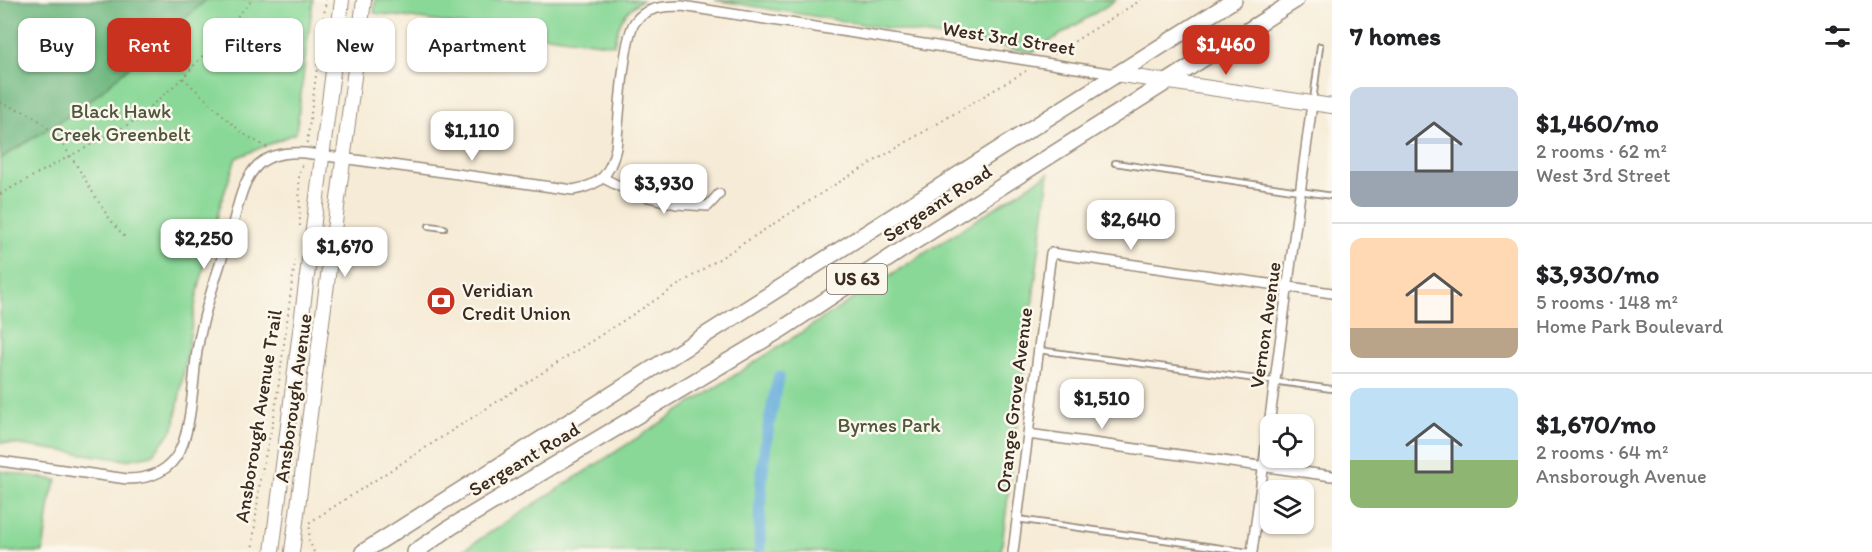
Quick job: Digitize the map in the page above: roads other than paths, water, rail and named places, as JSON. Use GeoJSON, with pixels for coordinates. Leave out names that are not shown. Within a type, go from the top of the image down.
{"type":"FeatureCollection","features":[{"type":"Feature","properties":{"kind":"main road","name":"Ansborough Avenue"},"geometry":{"type":"LineString","coordinates":[[272,552],[342,0]]}},
{"type":"Feature","properties":{"kind":"main road","name":"Ansborough Avenue"},"geometry":{"type":"LineString","coordinates":[[292,552],[364,0]]}},
{"type":"Feature","properties":{"kind":"main road","name":"Sergeant Road"},"geometry":{"type":"LineString","coordinates":[[363,552],[1233,0]]}},
{"type":"Feature","properties":{"kind":"main road","name":"Sergeant Road"},"geometry":{"type":"LineString","coordinates":[[415,552],[451,527],[782,328],[1296,0]]}},
{"type":"Feature","properties":{"kind":"main road","name":"West 3rd Street"},"geometry":{"type":"LineString","coordinates":[[1116,74],[1164,83],[1332,106]]}},
{"type":"Feature","properties":{"kind":"street","name":"West 3rd Street"},"geometry":{"type":"LineString","coordinates":[[603,178],[613,165],[628,41],[635,22],[646,12],[664,6],[682,6],[1116,74]]}},
{"type":"Feature","properties":{"kind":"street","name":"Vernon Avenue"},"geometry":{"type":"LineString","coordinates":[[1271,414],[1312,104]]}},
{"type":"Feature","properties":{"kind":"street"},"geometry":{"type":"LineString","coordinates":[[0,461],[140,479],[160,472],[175,459],[186,432],[202,327],[215,278],[247,180],[259,164],[278,154],[288,152],[322,155],[573,190],[590,187],[603,178],[633,193],[676,204],[708,206],[719,194]]}},
{"type":"Feature","properties":{"kind":"street","name":"Orange Grove Avenue"},"geometry":{"type":"LineString","coordinates":[[1013,552],[1051,253],[1288,287]]}},
{"type":"Feature","properties":{"kind":"street"},"geometry":{"type":"LineString","coordinates":[[1288,287],[1332,293]]}},
{"type":"Feature","properties":{"kind":"street"},"geometry":{"type":"LineString","coordinates":[[1028,434],[1260,465]]}},
{"type":"Feature","properties":{"kind":"street","name":"Vernon Avenue"},"geometry":{"type":"LineString","coordinates":[[1251,552],[1264,468]]}},
{"type":"Feature","properties":{"kind":"street"},"geometry":{"type":"LineString","coordinates":[[1278,468],[1332,476]]}},
{"type":"Feature","properties":{"kind":"lane"},"geometry":{"type":"LineString","coordinates":[[1312,104],[1320,46]]}},
{"type":"Feature","properties":{"kind":"lane"},"geometry":{"type":"LineString","coordinates":[[1115,164],[1332,196]]}},
{"type":"Feature","properties":{"kind":"lane"},"geometry":{"type":"LineString","coordinates":[[429,226],[444,228]]}},
{"type":"Feature","properties":{"kind":"lane"},"geometry":{"type":"LineString","coordinates":[[1038,350],[1332,389]]}},
{"type":"Feature","properties":{"kind":"lane"},"geometry":{"type":"LineString","coordinates":[[1017,519],[1251,552]]}},
{"type":"Feature","properties":{"kind":"waterway"},"geometry":{"type":"LineString","coordinates":[[760,552],[763,464],[769,421],[779,377]]}},
{"type":"Feature","properties":{"kind":"place","name":"Veridian Credit Union"},"geometry":{"type":"Point","coordinates":[441,301]}},
{"type":"Feature","properties":{"kind":"park label","name":"Black Hawk Creek Greenbelt"},"geometry":{"type":"Point","coordinates":[121,122]}},
{"type":"Feature","properties":{"kind":"park label","name":"Byrnes Park"},"geometry":{"type":"Point","coordinates":[889,425]}}]}
